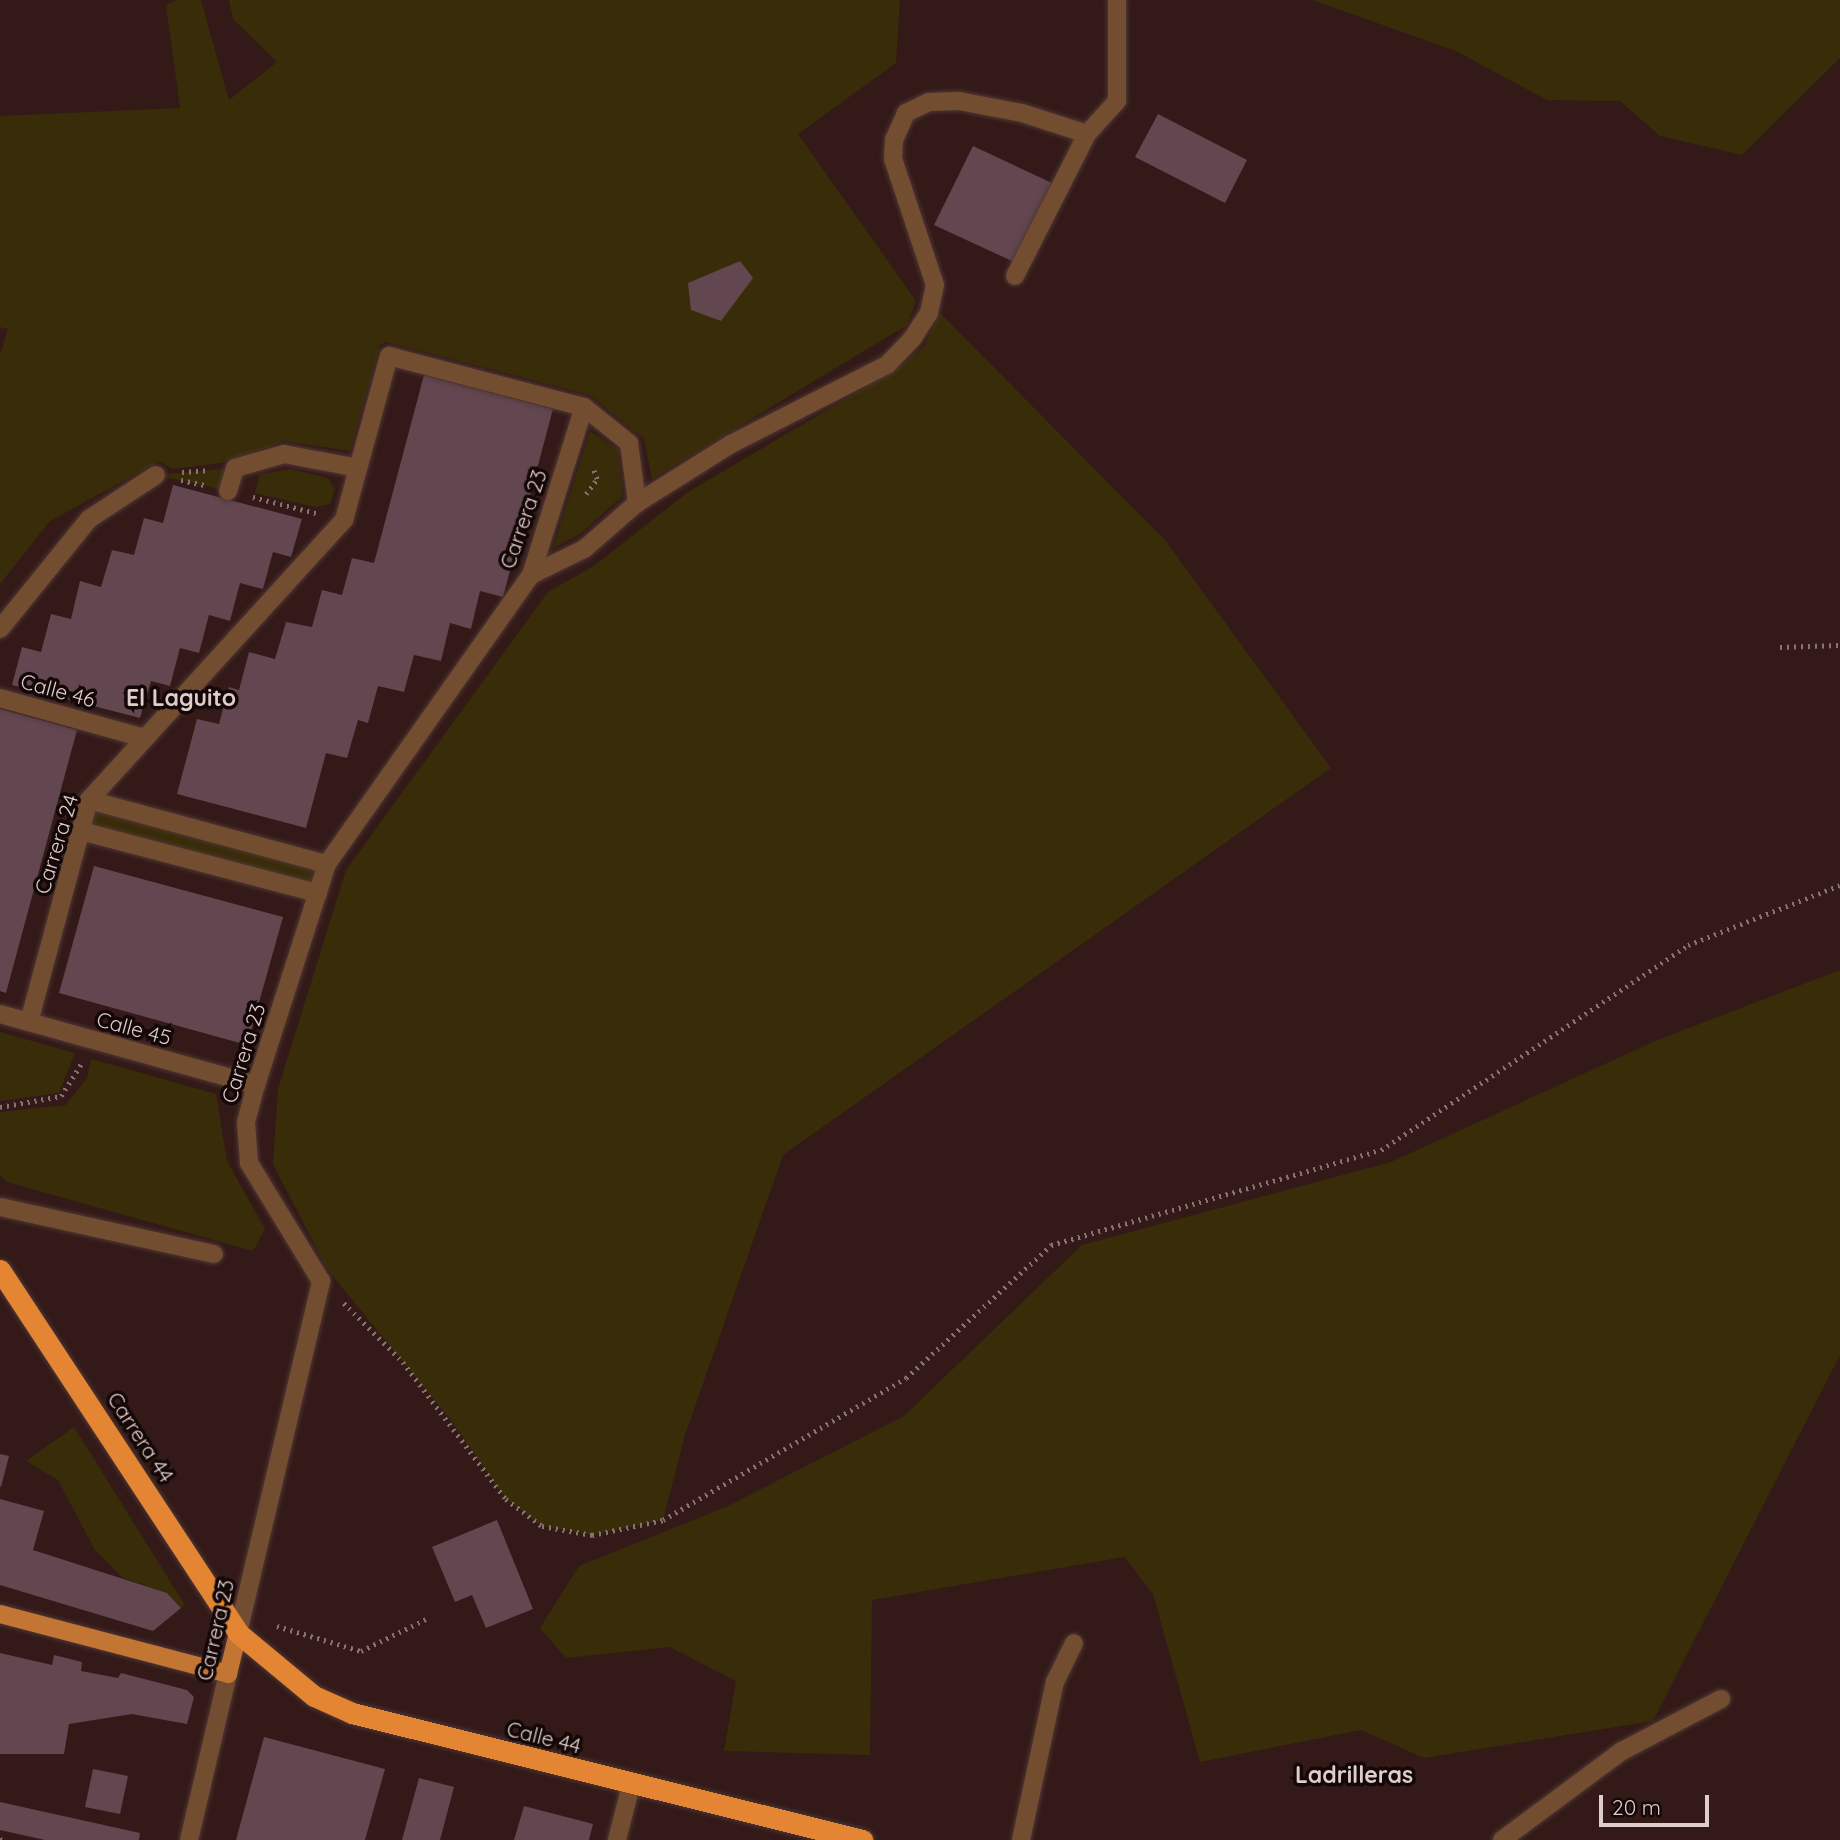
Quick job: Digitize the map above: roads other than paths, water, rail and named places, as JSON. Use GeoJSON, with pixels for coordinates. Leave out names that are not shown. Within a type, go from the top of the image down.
{"type":"FeatureCollection","features":[{"type":"Feature","properties":{"kind":"highway","name":"Carrera 44"},"geometry":{"type":"LineString","coordinates":[[0,1270],[238,1633]]}},
{"type":"Feature","properties":{"kind":"highway","name":"Calle 44"},"geometry":{"type":"LineString","coordinates":[[238,1633],[285,1676],[352,1713],[631,1785],[862,1840]]}},
{"type":"Feature","properties":{"kind":"main road"},"geometry":{"type":"LineString","coordinates":[[0,1614],[228,1674]]}},
{"type":"Feature","properties":{"kind":"main road","name":"Carrera 23"},"geometry":{"type":"LineString","coordinates":[[228,1674],[238,1633]]}},
{"type":"Feature","properties":{"kind":"street"},"geometry":{"type":"LineString","coordinates":[[1015,276],[1087,134],[1117,101],[1117,0]]}},
{"type":"Feature","properties":{"kind":"street"},"geometry":{"type":"LineString","coordinates":[[531,575],[584,549],[637,503],[731,444],[887,365],[912,339],[929,313],[935,285],[893,159],[894,140],[906,113],[929,102],[959,101],[1022,113],[1087,134]]}},
{"type":"Feature","properties":{"kind":"street"},"geometry":{"type":"LineString","coordinates":[[228,491],[235,468],[284,454],[358,468],[389,356],[584,407],[629,443],[637,503]]}},
{"type":"Feature","properties":{"kind":"street","name":"Carrera 23"},"geometry":{"type":"LineString","coordinates":[[238,1633],[321,1281],[248,1163],[246,1122],[256,1085],[327,864],[531,575],[584,407]]}},
{"type":"Feature","properties":{"kind":"street","name":"Carrera 24"},"geometry":{"type":"LineString","coordinates":[[29,1022],[89,800],[344,520],[358,468]]}},
{"type":"Feature","properties":{"kind":"street"},"geometry":{"type":"LineString","coordinates":[[0,629],[89,519],[156,475]]}},
{"type":"Feature","properties":{"kind":"street","name":"Calle 46"},"geometry":{"type":"LineString","coordinates":[[0,698],[144,738]]}},
{"type":"Feature","properties":{"kind":"street"},"geometry":{"type":"LineString","coordinates":[[89,800],[327,864]]}},
{"type":"Feature","properties":{"kind":"street"},"geometry":{"type":"LineString","coordinates":[[81,831],[318,893]]}},
{"type":"Feature","properties":{"kind":"street","name":"Calle 45"},"geometry":{"type":"LineString","coordinates":[[0,1014],[256,1085]]}},
{"type":"Feature","properties":{"kind":"street"},"geometry":{"type":"LineString","coordinates":[[0,1207],[214,1254]]}},
{"type":"Feature","properties":{"kind":"street"},"geometry":{"type":"LineString","coordinates":[[1021,1840],[1055,1682],[1074,1643]]}},
{"type":"Feature","properties":{"kind":"street","name":"Carrera 23"},"geometry":{"type":"LineString","coordinates":[[189,1840],[228,1674]]}},
{"type":"Feature","properties":{"kind":"street"},"geometry":{"type":"LineString","coordinates":[[1502,1840],[1622,1751],[1721,1699]]}},
{"type":"Feature","properties":{"kind":"street"},"geometry":{"type":"LineString","coordinates":[[617,1840],[631,1785]]}},
{"type":"Feature","properties":{"kind":"district","name":"El Laguito"},"geometry":{"type":"Point","coordinates":[181,698]}},
{"type":"Feature","properties":{"kind":"district","name":"Ladrilleras"},"geometry":{"type":"Point","coordinates":[1354,1775]}}]}
